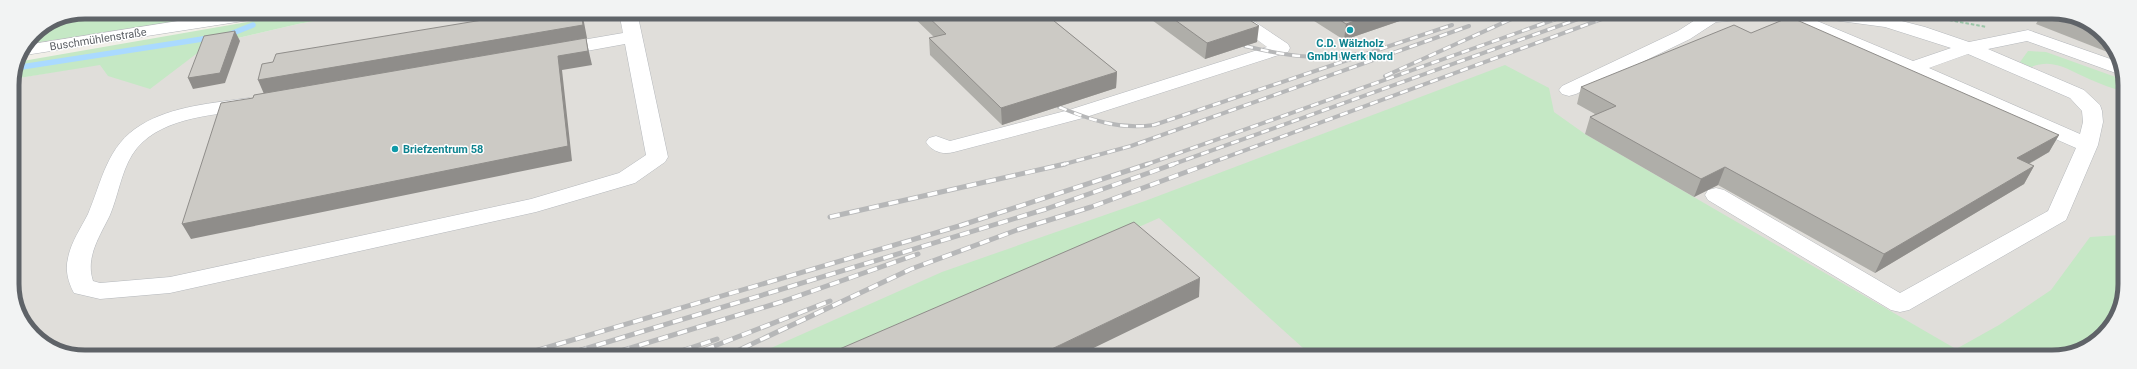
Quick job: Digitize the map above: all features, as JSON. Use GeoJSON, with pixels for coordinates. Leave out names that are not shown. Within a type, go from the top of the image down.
{"type":"FeatureCollection","features":[{"type":"Feature","properties":{"kind":"street","name":"Buschmühlenstraße"},"geometry":{"type":"LineString","coordinates":[[29,50],[225,19]]}},
{"type":"Feature","properties":{"kind":"street"},"geometry":{"type":"LineString","coordinates":[[266,101],[180,116],[159,123],[133,140],[124,152],[99,215],[79,254],[78,276],[83,287],[100,291],[170,285],[536,205],[627,178],[656,157],[629,19]]}},
{"type":"Feature","properties":{"kind":"street"},"geometry":{"type":"LineString","coordinates":[[936,142],[947,148],[1076,114],[1208,73],[1281,48],[1238,19]]}},
{"type":"Feature","properties":{"kind":"street"},"geometry":{"type":"LineString","coordinates":[[1569,90],[1684,35],[1709,19]]}},
{"type":"Feature","properties":{"kind":"street"},"geometry":{"type":"LineString","coordinates":[[1798,19],[2088,145]]}},
{"type":"Feature","properties":{"kind":"street"},"geometry":{"type":"LineString","coordinates":[[1716,196],[1900,304],[2058,215],[2088,145],[2094,112],[2089,102],[2077,94],[1970,47],[1901,25],[1869,19]]}},
{"type":"Feature","properties":{"kind":"street"},"geometry":{"type":"LineString","coordinates":[[1912,68],[1970,47],[2028,35],[2115,67]]}},
{"type":"Feature","properties":{"kind":"street"},"geometry":{"type":"LineString","coordinates":[[539,53],[633,37]]}},
{"type":"Feature","properties":{"kind":"path"},"geometry":{"type":"LineString","coordinates":[[1950,19],[1988,27]]}},
{"type":"Feature","properties":{"kind":"shaded area"},"geometry":{"type":"Polygon","coordinates":[[[325,19],[2052,19],[2069,21],[2089,30],[2099,38],[2111,56],[2117,72],[2118,284],[2116,301],[2104,324],[2095,334],[2085,341],[2065,349],[2052,350],[85,350],[68,348],[48,339],[28,317],[20,297],[20,78],[208,45],[325,19]]]}},
{"type":"Feature","properties":{"kind":"green space"},"geometry":{"type":"Polygon","coordinates":[[[193,19],[34,43],[48,30],[72,20],[193,19]]]}},
{"type":"Feature","properties":{"kind":"green space"},"geometry":{"type":"Polygon","coordinates":[[[265,19],[325,19],[208,45],[150,89],[108,76],[100,65],[20,78],[24,61],[265,19]]]}},
{"type":"Feature","properties":{"kind":"green space"},"geometry":{"type":"Polygon","coordinates":[[[2028,51],[2046,52],[2117,78],[2118,90],[2097,83],[2054,64],[2031,67],[2020,62],[2028,51]]]}},
{"type":"Feature","properties":{"kind":"green space"},"geometry":{"type":"Polygon","coordinates":[[[1505,65],[1549,88],[1554,112],[1585,134],[1956,349],[1999,325],[2051,290],[2090,237],[2118,235],[2118,284],[2116,301],[2104,324],[2095,334],[2085,341],[2065,349],[1305,350],[1159,218],[863,350],[767,350],[942,272],[1145,201],[1505,65]]]}},
{"type":"Feature","properties":{"kind":"building"},"geometry":{"type":"Polygon","coordinates":[[[488,19],[582,19],[583,25],[258,80],[262,64],[273,62],[276,54],[488,19]]]}},
{"type":"Feature","properties":{"kind":"building"},"geometry":{"type":"Polygon","coordinates":[[[930,19],[1052,19],[1117,72],[1001,108],[929,38],[946,34],[930,19]]]}},
{"type":"Feature","properties":{"kind":"building"},"geometry":{"type":"Polygon","coordinates":[[[1174,19],[1248,19],[1259,26],[1207,43],[1174,19]]]}},
{"type":"Feature","properties":{"kind":"building"},"geometry":{"type":"Polygon","coordinates":[[[1338,19],[1361,19],[1346,24],[1338,19]]]}},
{"type":"Feature","properties":{"kind":"building"},"geometry":{"type":"Polygon","coordinates":[[[1785,19],[1795,19],[2059,135],[2017,158],[2034,166],[1884,254],[1725,167],[1701,179],[1590,117],[1616,106],[1581,87],[1734,25],[1751,33],[1785,19]]]}},
{"type":"Feature","properties":{"kind":"building"},"geometry":{"type":"Polygon","coordinates":[[[235,31],[220,73],[188,78],[204,36],[235,31]]]}},
{"type":"Feature","properties":{"kind":"building","name":"Briefzentrum 58"},"geometry":{"type":"Polygon","coordinates":[[[586,38],[588,51],[558,56],[568,146],[182,224],[221,103],[253,98],[254,95],[586,38]]]}},
{"type":"Feature","properties":{"kind":"building"},"geometry":{"type":"Polygon","coordinates":[[[1134,222],[1200,278],[1050,350],[837,350],[1134,222]]]}},
{"type":"Feature","properties":{"kind":"waterway"},"geometry":{"type":"LineString","coordinates":[[228,35],[253,25]]}},
{"type":"Feature","properties":{"kind":"waterway"},"geometry":{"type":"LineString","coordinates":[[22,67],[209,38]]}},
{"type":"Feature","properties":{"kind":"railway"},"geometry":{"type":"LineString","coordinates":[[1385,76],[1511,19]]}},
{"type":"Feature","properties":{"kind":"railway"},"geometry":{"type":"LineString","coordinates":[[1146,165],[1556,19]]}},
{"type":"Feature","properties":{"kind":"railway"},"geometry":{"type":"LineString","coordinates":[[1171,165],[1578,19]]}},
{"type":"Feature","properties":{"kind":"railway"},"geometry":{"type":"LineString","coordinates":[[1205,165],[1602,19]]}},
{"type":"Feature","properties":{"kind":"railway"},"geometry":{"type":"LineString","coordinates":[[1059,107],[1105,123],[1129,126],[1154,125],[1452,25]]}},
{"type":"Feature","properties":{"kind":"railway"},"geometry":{"type":"LineString","coordinates":[[1063,164],[1131,146],[1469,26]]}},
{"type":"Feature","properties":{"kind":"railway"},"geometry":{"type":"LineString","coordinates":[[1245,46],[1272,52],[1313,57],[1355,54]]}},
{"type":"Feature","properties":{"kind":"railway"},"geometry":{"type":"LineString","coordinates":[[830,217],[1063,164]]}},
{"type":"Feature","properties":{"kind":"railway"},"geometry":{"type":"LineString","coordinates":[[581,350],[1046,209],[1174,164]]}},
{"type":"Feature","properties":{"kind":"railway"},"geometry":{"type":"LineString","coordinates":[[739,350],[911,269],[1017,230],[1091,207],[1208,164]]}},
{"type":"Feature","properties":{"kind":"railway"},"geometry":{"type":"LineString","coordinates":[[538,350],[959,226],[1146,165]]}},
{"type":"Feature","properties":{"kind":"railway"},"geometry":{"type":"LineString","coordinates":[[624,350],[781,302],[918,254]]}},
{"type":"Feature","properties":{"kind":"railway"},"geometry":{"type":"LineString","coordinates":[[704,350],[830,301]]}},
{"type":"Feature","properties":{"kind":"railway"},"geometry":{"type":"LineString","coordinates":[[684,350],[717,339]]}},
{"type":"Feature","properties":{"kind":"place","name":"C.D. Wälzholz GmbH Werk Nord"},"geometry":{"type":"Point","coordinates":[1350,30]}},
{"type":"Feature","properties":{"kind":"place","name":"Briefzentrum 58"},"geometry":{"type":"Point","coordinates":[395,149]}}]}
